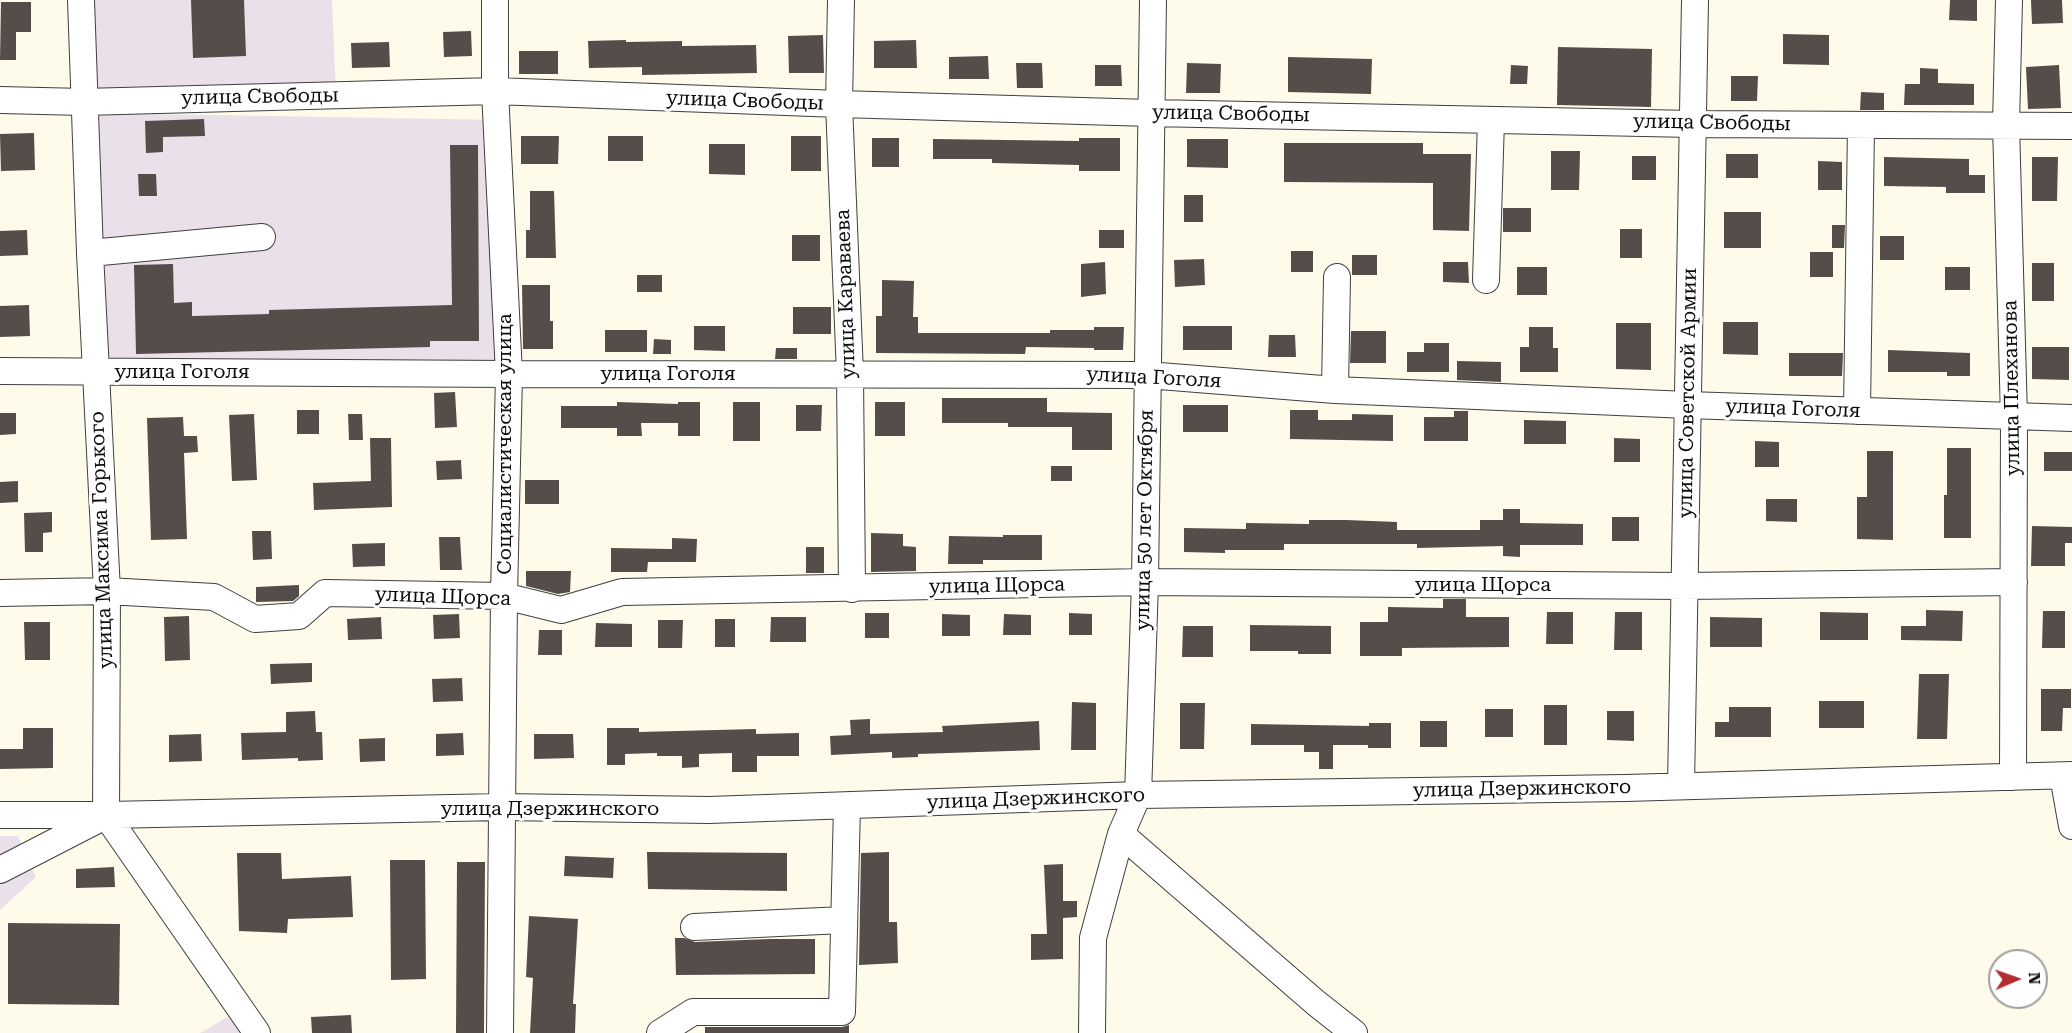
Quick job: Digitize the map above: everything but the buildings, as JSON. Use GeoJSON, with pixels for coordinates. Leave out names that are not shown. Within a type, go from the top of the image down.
{"type":"FeatureCollection","features":[{"type":"Feature","properties":{"kind":"street","name":"улица Максима Горького"},"geometry":{"type":"LineString","coordinates":[[81,0],[106,591],[106,815]]}},
{"type":"Feature","properties":{"kind":"street","name":"Социалистическая улица"},"geometry":{"type":"LineString","coordinates":[[495,0],[495,91],[509,374],[501,807],[500,1033]]}},
{"type":"Feature","properties":{"kind":"street","name":"улица Караваева"},"geometry":{"type":"LineString","coordinates":[[841,0],[839,104],[850,374],[852,589]]}},
{"type":"Feature","properties":{"kind":"street","name":"улица 50 лет Октября"},"geometry":{"type":"LineString","coordinates":[[1092,1033],[1094,938],[1121,834],[1138,795],[1144,582],[1153,0]]}},
{"type":"Feature","properties":{"kind":"street","name":"улица Советской Армии"},"geometry":{"type":"LineString","coordinates":[[1681,786],[1695,0]]}},
{"type":"Feature","properties":{"kind":"street","name":"улица Плеханова"},"geometry":{"type":"LineString","coordinates":[[2009,0],[2007,126],[2014,417],[2013,777]]}},
{"type":"Feature","properties":{"kind":"street","name":"улица Свободы"},"geometry":{"type":"LineString","coordinates":[[0,100],[84,102],[495,91],[1151,113],[1693,124],[2072,126]]}},
{"type":"Feature","properties":{"kind":"street"},"geometry":{"type":"LineString","coordinates":[[1486,280],[1491,120]]}},
{"type":"Feature","properties":{"kind":"street"},"geometry":{"type":"LineString","coordinates":[[1857,411],[1861,125]]}},
{"type":"Feature","properties":{"kind":"street"},"geometry":{"type":"LineString","coordinates":[[90,253],[262,237]]}},
{"type":"Feature","properties":{"kind":"street"},"geometry":{"type":"LineString","coordinates":[[1335,390],[1337,277]]}},
{"type":"Feature","properties":{"kind":"street","name":"улица Гоголя"},"geometry":{"type":"LineString","coordinates":[[0,370],[1147,375],[1335,390],[2072,418]]}},
{"type":"Feature","properties":{"kind":"street","name":"улица Щорса"},"geometry":{"type":"LineString","coordinates":[[0,593],[106,591],[214,597],[255,619],[299,616],[325,593],[504,596],[561,610],[622,592],[1144,582],[1684,586],[2014,582]]}},
{"type":"Feature","properties":{"kind":"street"},"geometry":{"type":"LineString","coordinates":[[2067,776],[2072,826]]}},
{"type":"Feature","properties":{"kind":"street","name":"улица Дзержинского"},"geometry":{"type":"LineString","coordinates":[[0,815],[501,807],[709,810],[1138,795],[1681,786],[2067,776]]}},
{"type":"Feature","properties":{"kind":"street"},"geometry":{"type":"LineString","coordinates":[[660,1033],[693,1012],[842,1012],[847,806]]}},
{"type":"Feature","properties":{"kind":"street"},"geometry":{"type":"LineString","coordinates":[[0,870],[106,815],[257,1033]]}},
{"type":"Feature","properties":{"kind":"street"},"geometry":{"type":"LineString","coordinates":[[1121,834],[1316,1003],[1354,1033]]}},
{"type":"Feature","properties":{"kind":"street"},"geometry":{"type":"LineString","coordinates":[[694,927],[843,920]]}},
{"type":"Feature","properties":{"kind":"shaded area"},"geometry":{"type":"Polygon","coordinates":[[[90,0],[332,0],[336,97],[94,99],[90,0]]]}},
{"type":"Feature","properties":{"kind":"shaded area"},"geometry":{"type":"Polygon","coordinates":[[[95,113],[501,120],[504,369],[102,381],[95,113]]]}},
{"type":"Feature","properties":{"kind":"shaded area"},"geometry":{"type":"Polygon","coordinates":[[[0,836],[18,836],[36,877],[0,910],[0,836]]]}},
{"type":"Feature","properties":{"kind":"shaded area"},"geometry":{"type":"Polygon","coordinates":[[[231,1015],[242,1033],[200,1033],[231,1015]]]}}]}
